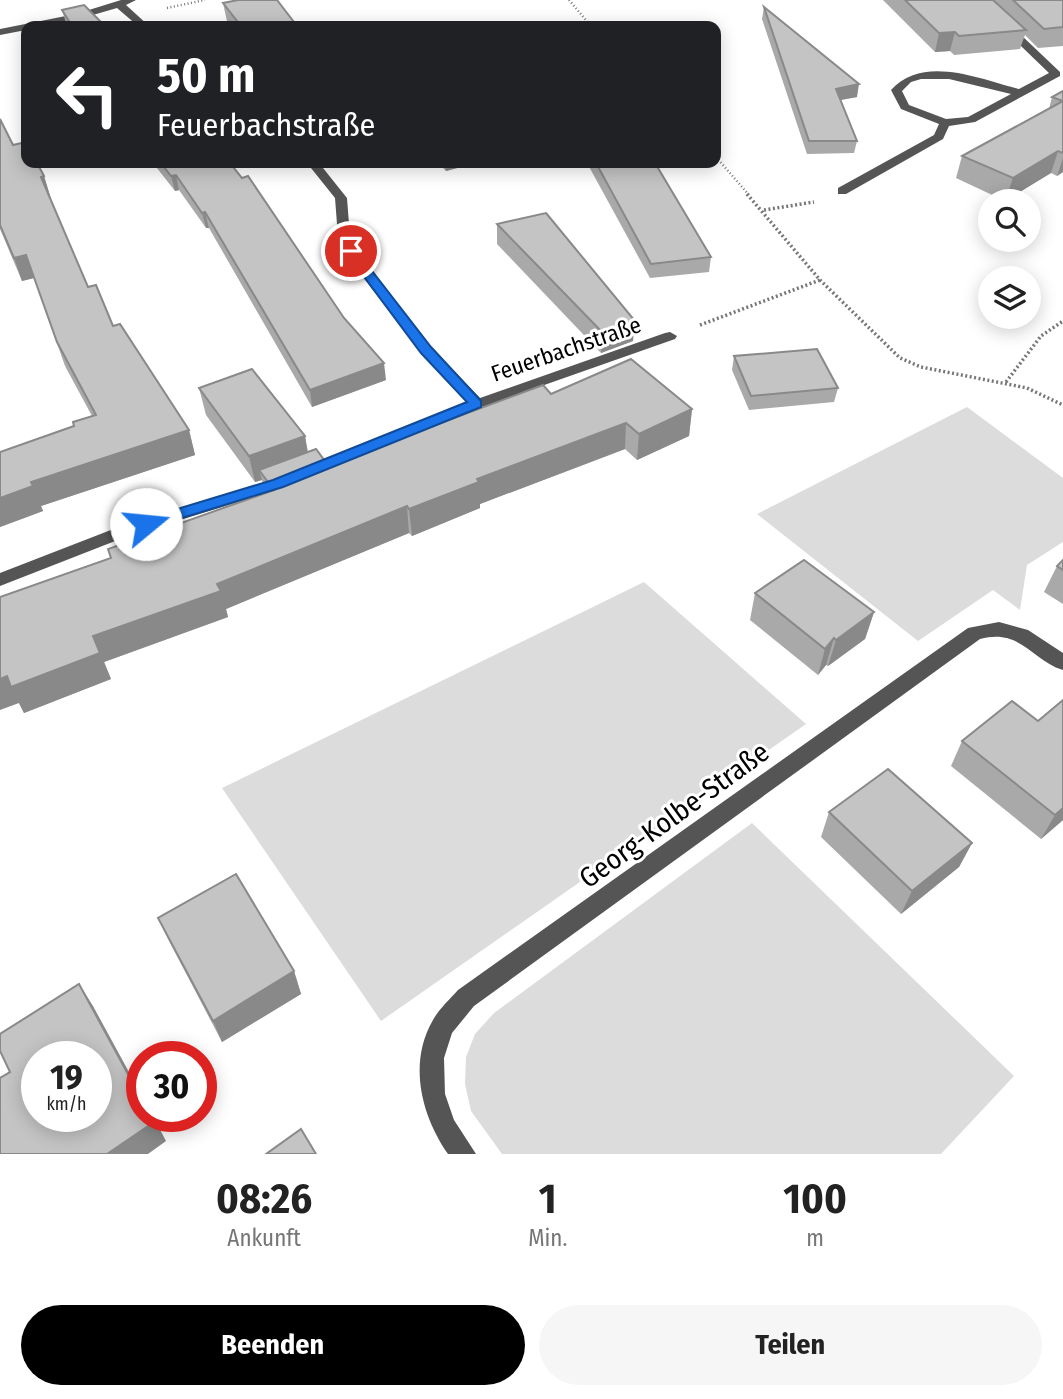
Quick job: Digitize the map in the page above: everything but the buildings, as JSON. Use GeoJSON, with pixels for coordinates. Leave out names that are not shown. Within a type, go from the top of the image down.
{"type":"FeatureCollection","features":[{"type":"Feature","properties":{"kind":"street"},"geometry":{"type":"LineString","coordinates":[[55,21],[131,0]]}},
{"type":"Feature","properties":{"kind":"street"},"geometry":{"type":"LineString","coordinates":[[978,0],[1060,74],[971,121],[945,123],[905,107],[896,90],[909,79],[932,76],[960,78],[1020,93]]}},
{"type":"Feature","properties":{"kind":"street"},"geometry":{"type":"LineString","coordinates":[[119,4],[138,21]]}},
{"type":"Feature","properties":{"kind":"street"},"geometry":{"type":"LineString","coordinates":[[0,32],[21,28]]}},
{"type":"Feature","properties":{"kind":"street"},"geometry":{"type":"LineString","coordinates":[[842,191],[939,137],[945,123]]}},
{"type":"Feature","properties":{"kind":"street","name":"Feuerbachstraße"},"geometry":{"type":"LineString","coordinates":[[317,168],[341,198],[344,237],[351,251],[426,350],[477,404]]}},
{"type":"Feature","properties":{"kind":"street","name":"Feuerbachstraße"},"geometry":{"type":"LineString","coordinates":[[0,580],[122,532],[278,484],[477,404],[670,336]]}},
{"type":"Feature","properties":{"kind":"street","name":"Georg-Kolbe-Straße"},"geometry":{"type":"LineString","coordinates":[[463,1154],[444,1127],[433,1094],[432,1058],[442,1027],[466,998],[974,634],[988,629],[1016,631],[1063,663]]}},
{"type":"Feature","properties":{"kind":"path"},"geometry":{"type":"LineString","coordinates":[[569,0],[587,21]]}},
{"type":"Feature","properties":{"kind":"path"},"geometry":{"type":"LineString","coordinates":[[721,163],[820,279],[900,358],[921,367],[1006,382],[1047,396],[1063,405]]}},
{"type":"Feature","properties":{"kind":"path"},"geometry":{"type":"LineString","coordinates":[[763,210],[816,201],[842,191]]}},
{"type":"Feature","properties":{"kind":"path"},"geometry":{"type":"LineString","coordinates":[[670,336],[820,279]]}},
{"type":"Feature","properties":{"kind":"path"},"geometry":{"type":"LineString","coordinates":[[1006,382],[1041,336],[1063,321]]}},
{"type":"Feature","properties":{"kind":"shaded area"},"geometry":{"type":"Polygon","coordinates":[[[967,407],[1063,478],[1063,542],[1027,565],[1020,610],[993,590],[918,641],[757,514],[967,407]]]}},
{"type":"Feature","properties":{"kind":"shaded area"},"geometry":{"type":"Polygon","coordinates":[[[644,582],[806,724],[381,1021],[222,788],[644,582]]]}},
{"type":"Feature","properties":{"kind":"shaded area"},"geometry":{"type":"Polygon","coordinates":[[[752,823],[1014,1076],[941,1154],[502,1154],[471,1111],[465,1084],[466,1057],[475,1034],[494,1013],[752,823]]]}},
{"type":"Feature","properties":{"kind":"route"},"geometry":{"type":"LineString","coordinates":[[146,524],[278,484],[477,404],[426,350],[351,251]]}}]}
